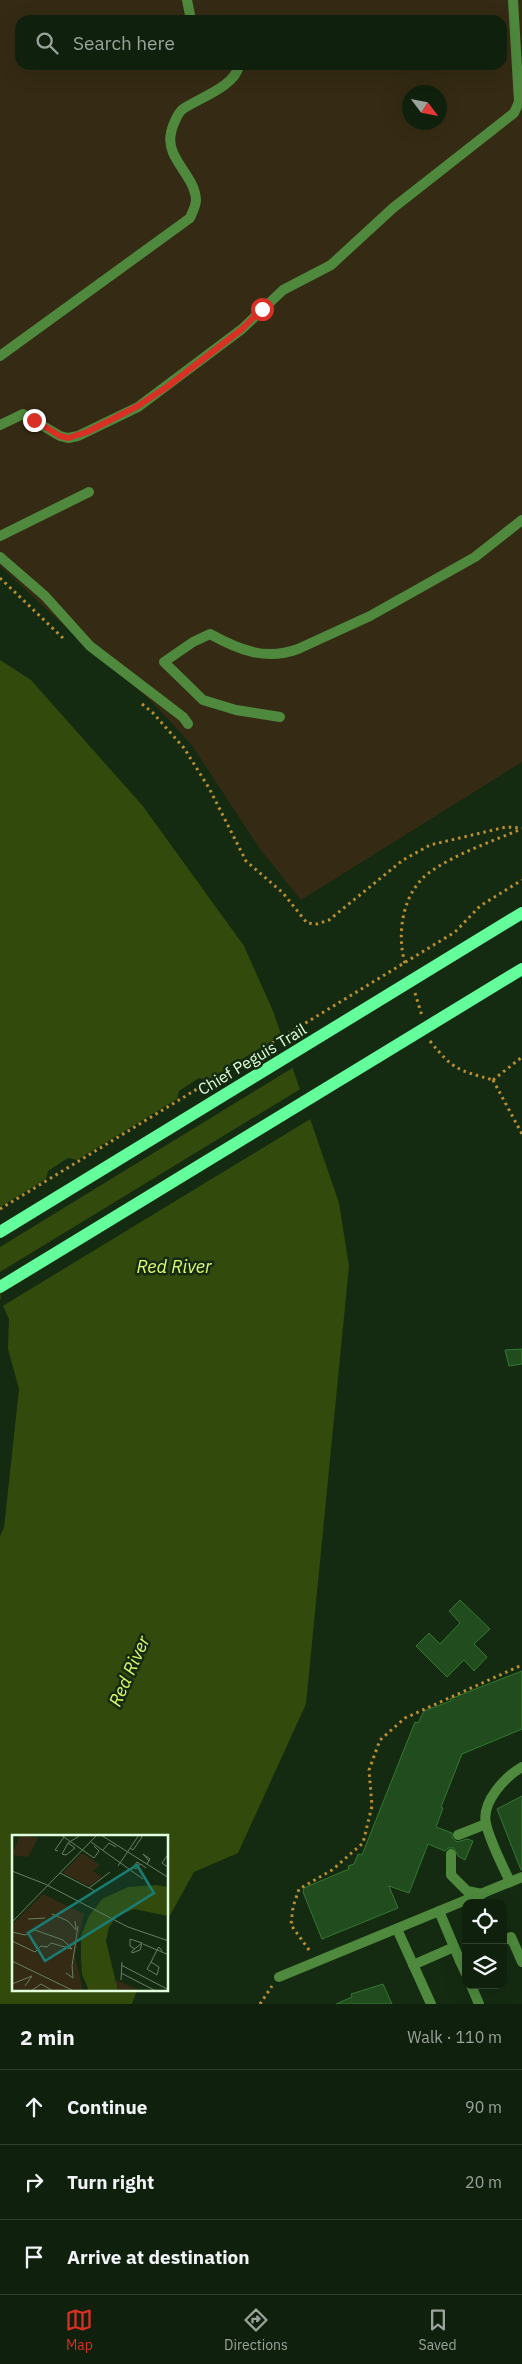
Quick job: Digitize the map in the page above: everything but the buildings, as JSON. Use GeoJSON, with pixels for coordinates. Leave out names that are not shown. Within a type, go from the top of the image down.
{"type":"FeatureCollection","features":[{"type":"Feature","properties":{"kind":"main road","name":"Chief Peguis Trail"},"geometry":{"type":"LineString","coordinates":[[0,1232],[522,913]]}},
{"type":"Feature","properties":{"kind":"main road"},"geometry":{"type":"LineString","coordinates":[[0,1287],[522,969]]}},
{"type":"Feature","properties":{"kind":"lane"},"geometry":{"type":"LineString","coordinates":[[187,0],[190,15]]}},
{"type":"Feature","properties":{"kind":"lane"},"geometry":{"type":"LineString","coordinates":[[0,425],[23,414],[60,436],[68,438],[78,436],[138,406],[242,329],[283,290],[331,265],[393,208],[500,125],[514,113],[519,102],[512,0]]}},
{"type":"Feature","properties":{"kind":"lane"},"geometry":{"type":"LineString","coordinates":[[0,356],[190,218],[196,202],[193,183],[173,153],[170,134],[181,110],[222,87],[238,70]]}},
{"type":"Feature","properties":{"kind":"lane"},"geometry":{"type":"LineString","coordinates":[[0,536],[89,492]]}},
{"type":"Feature","properties":{"kind":"lane"},"geometry":{"type":"LineString","coordinates":[[280,717],[236,710],[203,700],[164,662],[193,642],[210,634],[239,649],[259,654],[287,653],[298,649],[370,616],[475,557],[522,520]]}},
{"type":"Feature","properties":{"kind":"lane"},"geometry":{"type":"LineString","coordinates":[[0,557],[45,596],[90,646],[182,717],[188,724]]}},
{"type":"Feature","properties":{"kind":"lane"},"geometry":{"type":"LineString","coordinates":[[510,1882],[486,1824],[492,1796],[501,1784],[522,1767]]}},
{"type":"Feature","properties":{"kind":"lane"},"geometry":{"type":"LineString","coordinates":[[458,1835],[486,1824]]}},
{"type":"Feature","properties":{"kind":"lane"},"geometry":{"type":"LineString","coordinates":[[451,1854],[451,1875],[467,1890],[482,1894]]}},
{"type":"Feature","properties":{"kind":"lane"},"geometry":{"type":"LineString","coordinates":[[279,1977],[522,1877]]}},
{"type":"Feature","properties":{"kind":"lane"},"geometry":{"type":"LineString","coordinates":[[439,1911],[454,1947],[462,1958]]}},
{"type":"Feature","properties":{"kind":"lane"},"geometry":{"type":"LineString","coordinates":[[397,1928],[431,2004]]}},
{"type":"Feature","properties":{"kind":"lane"},"geometry":{"type":"LineString","coordinates":[[507,1939],[511,1937],[522,1962]]}},
{"type":"Feature","properties":{"kind":"lane"},"geometry":{"type":"LineString","coordinates":[[413,1965],[454,1947]]}},
{"type":"Feature","properties":{"kind":"lane"},"geometry":{"type":"LineString","coordinates":[[473,1989],[480,2004]]}},
{"type":"Feature","properties":{"kind":"path"},"geometry":{"type":"LineString","coordinates":[[0,578],[66,641]]}},
{"type":"Feature","properties":{"kind":"path"},"geometry":{"type":"LineString","coordinates":[[139,701],[153,713],[184,748],[209,788],[246,861],[283,893],[307,923],[317,924],[329,920],[403,860],[430,845],[506,827],[522,828]]}},
{"type":"Feature","properties":{"kind":"path"},"geometry":{"type":"LineString","coordinates":[[402,954],[401,921],[408,903],[421,881],[430,872],[468,851],[522,828]]}},
{"type":"Feature","properties":{"kind":"path"},"geometry":{"type":"LineString","coordinates":[[0,1209],[455,932],[480,906],[522,880]]}},
{"type":"Feature","properties":{"kind":"path"},"geometry":{"type":"LineString","coordinates":[[429,1039],[444,1059],[459,1070],[493,1080],[522,1134]]}},
{"type":"Feature","properties":{"kind":"path"},"geometry":{"type":"LineString","coordinates":[[493,1080],[522,1057]]}},
{"type":"Feature","properties":{"kind":"path"},"geometry":{"type":"LineString","coordinates":[[304,1955],[310,1949],[291,1925],[292,1907],[299,1889],[332,1870],[363,1843],[372,1806],[369,1770],[380,1740],[405,1718],[522,1666]]}},
{"type":"Feature","properties":{"kind":"path"},"geometry":{"type":"LineString","coordinates":[[260,2004],[279,1977]]}},
{"type":"Feature","properties":{"kind":"shaded area"},"geometry":{"type":"Polygon","coordinates":[[[0,0],[522,0],[522,762],[301,900],[260,849],[191,744],[151,701],[86,646],[0,566],[0,0]]]}},
{"type":"Feature","properties":{"kind":"water","name":"Red River"},"geometry":{"type":"Polygon","coordinates":[[[0,660],[31,680],[142,805],[244,946],[273,1011],[339,1203],[349,1266],[306,1704],[238,1853],[194,1872],[169,1917],[169,1835],[12,1835],[12,1992],[136,1992],[132,2004],[0,2004],[0,1536],[4,1528],[19,1389],[8,1349],[9,1319],[0,1299],[0,660]]]}},
{"type":"Feature","properties":{"kind":"pier"},"geometry":{"type":"Polygon","coordinates":[[[283,1034],[294,1067],[0,1247],[0,1207],[46,1179],[48,1171],[68,1158],[77,1160],[177,1099],[179,1091],[199,1078],[208,1080],[283,1034]]]}},
{"type":"Feature","properties":{"kind":"pier"},"geometry":{"type":"Polygon","coordinates":[[[302,1088],[312,1118],[1,1307],[0,1272],[302,1088]]]}},
{"type":"Feature","properties":{"kind":"route"},"geometry":{"type":"LineString","coordinates":[[34,420],[46,429],[68,438],[87,432],[138,406],[168,386],[204,356],[242,329],[262,309]]}}]}
